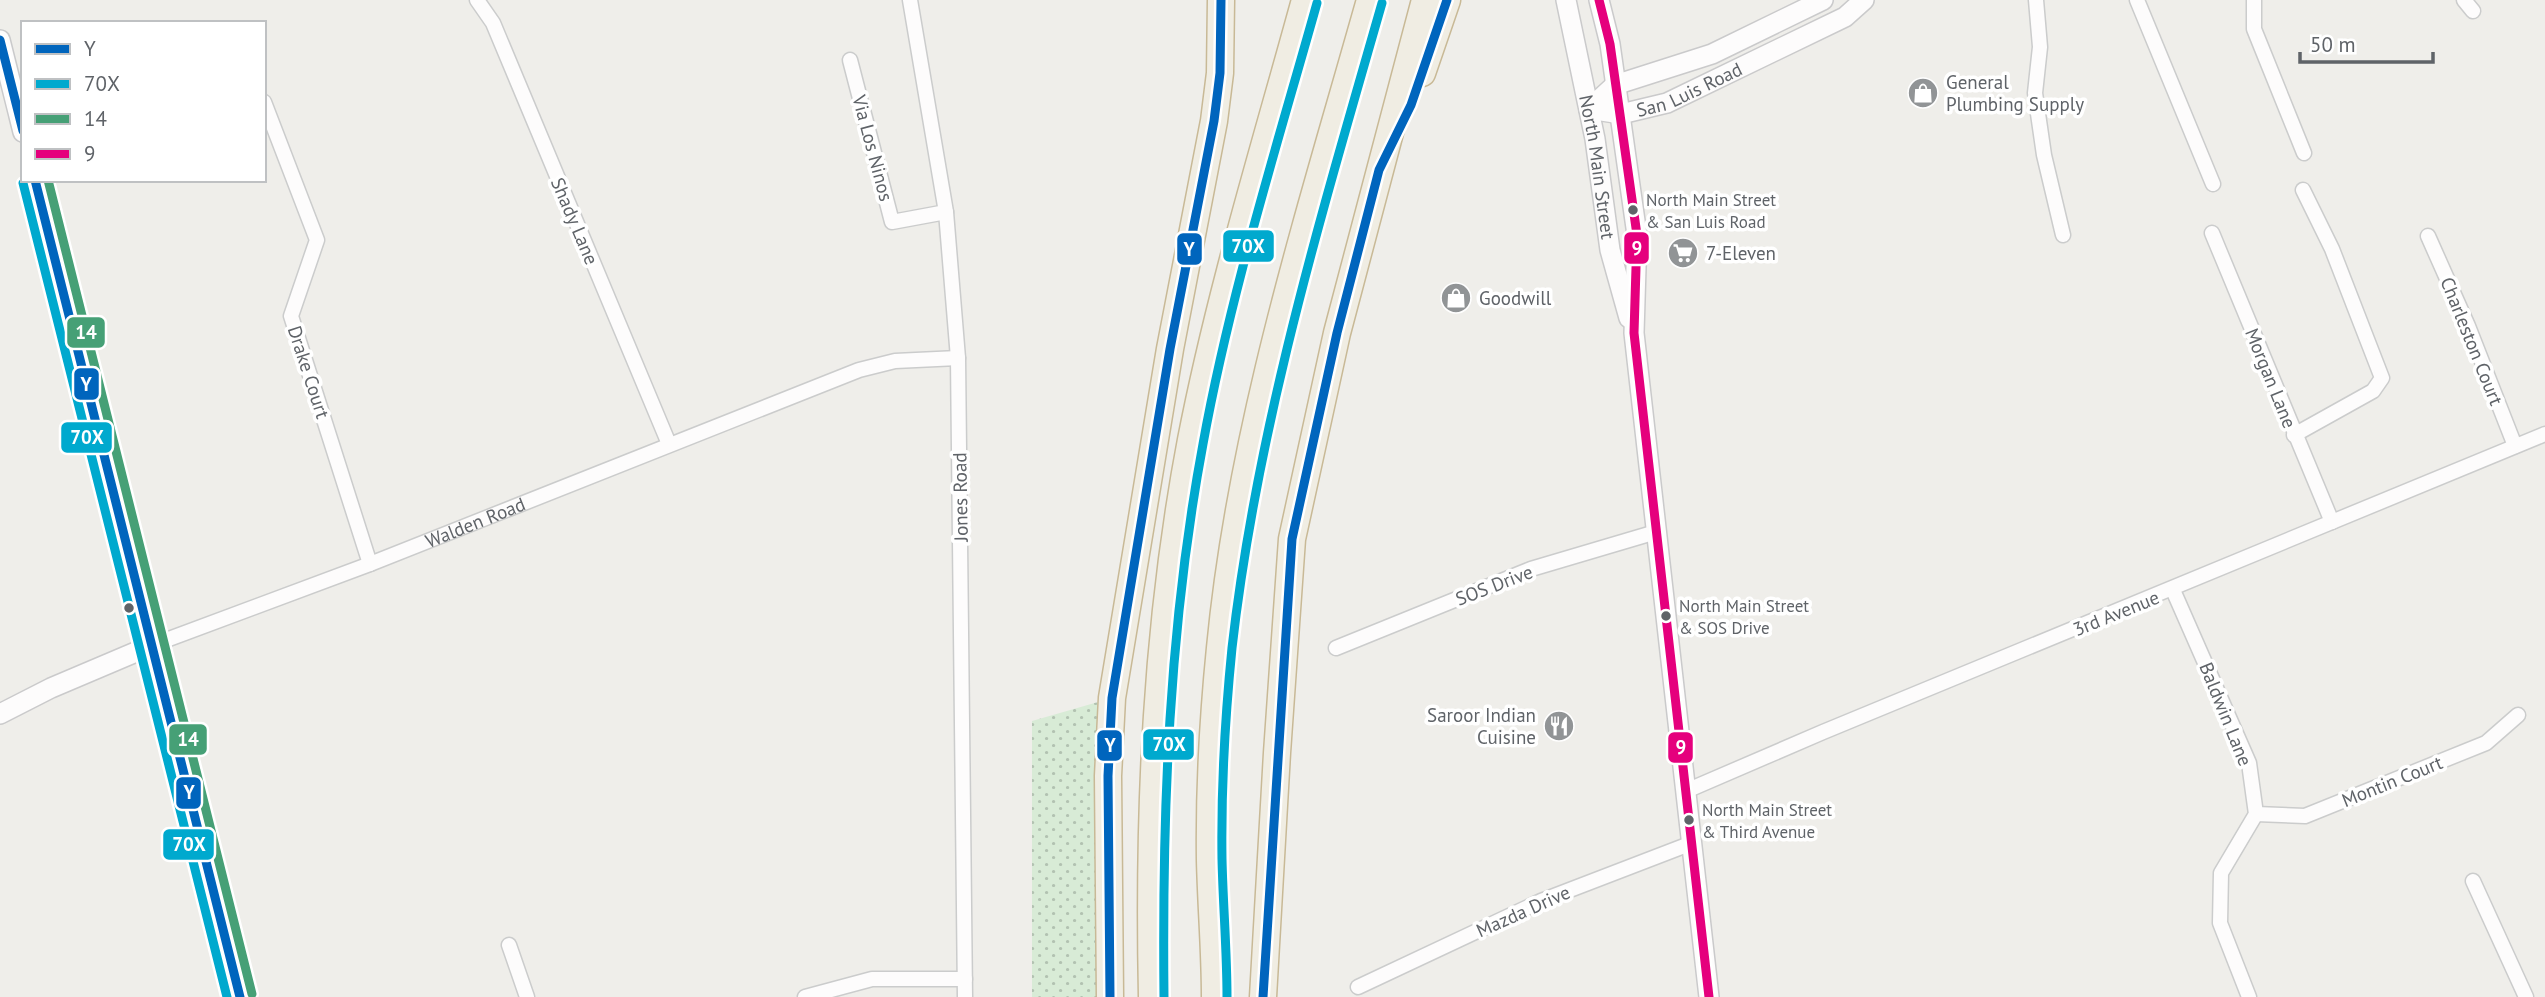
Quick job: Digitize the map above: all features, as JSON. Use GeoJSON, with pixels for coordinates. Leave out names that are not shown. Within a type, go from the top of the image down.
{"type":"FeatureCollection","features":[{"type":"Feature","properties":{"kind":"highway"},"geometry":{"type":"LineString","coordinates":[[1110,997],[1108,776],[1112,698],[1171,349],[1214,121],[1220,73],[1221,0]]}},
{"type":"Feature","properties":{"kind":"highway"},"geometry":{"type":"LineString","coordinates":[[1152,997],[1150,872],[1153,764],[1163,633],[1178,516],[1196,414],[1225,286],[1305,0]]}},
{"type":"Feature","properties":{"kind":"highway"},"geometry":{"type":"LineString","coordinates":[[1215,997],[1210,859],[1211,768],[1220,648],[1234,543],[1272,353],[1370,0]]}},
{"type":"Feature","properties":{"kind":"highway"},"geometry":{"type":"LineString","coordinates":[[1263,997],[1292,539],[1337,333],[1425,0]]}},
{"type":"Feature","properties":{"kind":"highway"},"geometry":{"type":"LineString","coordinates":[[1379,170],[1411,105],[1447,0]]}},
{"type":"Feature","properties":{"kind":"main road","name":"North Main Street"},"geometry":{"type":"LineString","coordinates":[[1566,0],[1589,109],[1610,250],[1634,333]]}},
{"type":"Feature","properties":{"kind":"main road","name":"North Main Street"},"geometry":{"type":"LineString","coordinates":[[1599,0],[1610,44],[1638,245],[1634,333],[1709,997]]}},
{"type":"Feature","properties":{"kind":"main road","name":"San Luis Road"},"geometry":{"type":"LineString","coordinates":[[1589,109],[1615,85],[1712,54],[1823,0]]}},
{"type":"Feature","properties":{"kind":"main road","name":"San Luis Road"},"geometry":{"type":"LineString","coordinates":[[1589,109],[1621,114],[1667,103],[1845,17],[1864,0]]}},
{"type":"Feature","properties":{"kind":"main road"},"geometry":{"type":"LineString","coordinates":[[0,40],[21,124]]}},
{"type":"Feature","properties":{"kind":"main road"},"geometry":{"type":"LineString","coordinates":[[35,182],[240,997]]}},
{"type":"Feature","properties":{"kind":"main road","name":"Walden Road"},"geometry":{"type":"LineString","coordinates":[[0,714],[51,688],[150,646]]}},
{"type":"Feature","properties":{"kind":"street","name":"Shady Lane"},"geometry":{"type":"LineString","coordinates":[[477,0],[493,23],[669,444]]}},
{"type":"Feature","properties":{"kind":"street","name":"Jones Road"},"geometry":{"type":"LineString","coordinates":[[910,0],[946,212],[958,358],[965,997]]}},
{"type":"Feature","properties":{"kind":"street"},"geometry":{"type":"LineString","coordinates":[[2036,0],[2040,47],[2035,93],[2044,155],[2063,235]]}},
{"type":"Feature","properties":{"kind":"street"},"geometry":{"type":"LineString","coordinates":[[2137,0],[2213,184]]}},
{"type":"Feature","properties":{"kind":"street"},"geometry":{"type":"LineString","coordinates":[[2253,0],[2254,29],[2304,153]]}},
{"type":"Feature","properties":{"kind":"street","name":"Via Los Ninos"},"geometry":{"type":"LineString","coordinates":[[849,61],[892,222],[946,212]]}},
{"type":"Feature","properties":{"kind":"street","name":"Drake Court"},"geometry":{"type":"LineString","coordinates":[[266,107],[317,240],[292,316],[370,564]]}},
{"type":"Feature","properties":{"kind":"street"},"geometry":{"type":"LineString","coordinates":[[2294,435],[2373,390],[2382,378],[2332,248],[2303,190]]}},
{"type":"Feature","properties":{"kind":"street","name":"Morgan Lane"},"geometry":{"type":"LineString","coordinates":[[2212,233],[2332,522]]}},
{"type":"Feature","properties":{"kind":"street","name":"Charleston Court"},"geometry":{"type":"LineString","coordinates":[[2428,236],[2468,326],[2515,446]]}},
{"type":"Feature","properties":{"kind":"street","name":"Walden Road"},"geometry":{"type":"LineString","coordinates":[[150,646],[370,564],[859,370],[895,361],[958,358]]}},
{"type":"Feature","properties":{"kind":"street","name":"3rd Avenue"},"geometry":{"type":"LineString","coordinates":[[1686,791],[2545,435]]}},
{"type":"Feature","properties":{"kind":"street","name":"SOS Drive"},"geometry":{"type":"LineString","coordinates":[[1336,648],[1531,569],[1656,532]]}},
{"type":"Feature","properties":{"kind":"street","name":"Baldwin Lane"},"geometry":{"type":"LineString","coordinates":[[2173,590],[2249,764],[2256,814]]}},
{"type":"Feature","properties":{"kind":"street","name":"Montin Court"},"geometry":{"type":"LineString","coordinates":[[2256,814],[2305,816],[2486,743],[2518,715]]}},
{"type":"Feature","properties":{"kind":"street"},"geometry":{"type":"LineString","coordinates":[[2249,997],[2220,923],[2221,873],[2256,814]]}},
{"type":"Feature","properties":{"kind":"street","name":"Mazda Drive"},"geometry":{"type":"LineString","coordinates":[[1358,987],[1541,901],[1692,843]]}},
{"type":"Feature","properties":{"kind":"street"},"geometry":{"type":"LineString","coordinates":[[2473,881],[2526,997]]}},
{"type":"Feature","properties":{"kind":"street"},"geometry":{"type":"LineString","coordinates":[[509,945],[527,997]]}},
{"type":"Feature","properties":{"kind":"street"},"geometry":{"type":"LineString","coordinates":[[805,997],[872,979],[965,979]]}},
{"type":"Feature","properties":{"kind":"green space"},"geometry":{"type":"Polygon","coordinates":[[[1112,698],[1110,997],[1032,997],[1032,721],[1112,698]]]}},
{"type":"Feature","properties":{"kind":"transit line","name":"Y"},"geometry":{"type":"LineString","coordinates":[[1110,997],[1108,776],[1112,698],[1170,349],[1214,121],[1220,73],[1221,0]]}},
{"type":"Feature","properties":{"kind":"transit line","name":"Y"},"geometry":{"type":"LineString","coordinates":[[1263,997],[1292,539],[1337,333],[1379,170],[1411,105],[1447,0]]}},
{"type":"Feature","properties":{"kind":"transit line","name":"9"},"geometry":{"type":"LineString","coordinates":[[1599,0],[1610,44],[1637,235],[1634,333],[1709,997]]}},
{"type":"Feature","properties":{"kind":"transit line","name":"70X"},"geometry":{"type":"LineString","coordinates":[[1164,997],[1166,788],[1175,650],[1191,512],[1226,333],[1317,3]]}},
{"type":"Feature","properties":{"kind":"transit line","name":"70X"},"geometry":{"type":"LineString","coordinates":[[1227,997],[1222,859],[1223,780],[1232,648],[1243,566],[1274,403],[1314,242],[1382,3]]}},
{"type":"Feature","properties":{"kind":"transit line","name":"Y"},"geometry":{"type":"LineString","coordinates":[[0,40],[21,123]]}},
{"type":"Feature","properties":{"kind":"transit line","name":"Y"},"geometry":{"type":"LineString","coordinates":[[36,182],[240,997]]}},
{"type":"Feature","properties":{"kind":"transit line","name":"14"},"geometry":{"type":"LineString","coordinates":[[49,182],[252,994]]}},
{"type":"Feature","properties":{"kind":"transit line","name":"70X"},"geometry":{"type":"LineString","coordinates":[[23,183],[227,997]]}},
{"type":"Feature","properties":{"kind":"place","name":"General Plumbing Supply"},"geometry":{"type":"Point","coordinates":[1923,93]}},
{"type":"Feature","properties":{"kind":"place","name":"North Main Street & San Luis Road"},"geometry":{"type":"Point","coordinates":[1633,210]}},
{"type":"Feature","properties":{"kind":"place","name":"7-Eleven"},"geometry":{"type":"Point","coordinates":[1683,253]}},
{"type":"Feature","properties":{"kind":"place","name":"Goodwill"},"geometry":{"type":"Point","coordinates":[1456,298]}},
{"type":"Feature","properties":{"kind":"place","name":"North Main Street & SOS Drive"},"geometry":{"type":"Point","coordinates":[1666,616]}},
{"type":"Feature","properties":{"kind":"place","name":"Saroor Indian Cuisine"},"geometry":{"type":"Point","coordinates":[1559,726]}},
{"type":"Feature","properties":{"kind":"place","name":"North Main Street & Third Avenue"},"geometry":{"type":"Point","coordinates":[1689,820]}}]}
